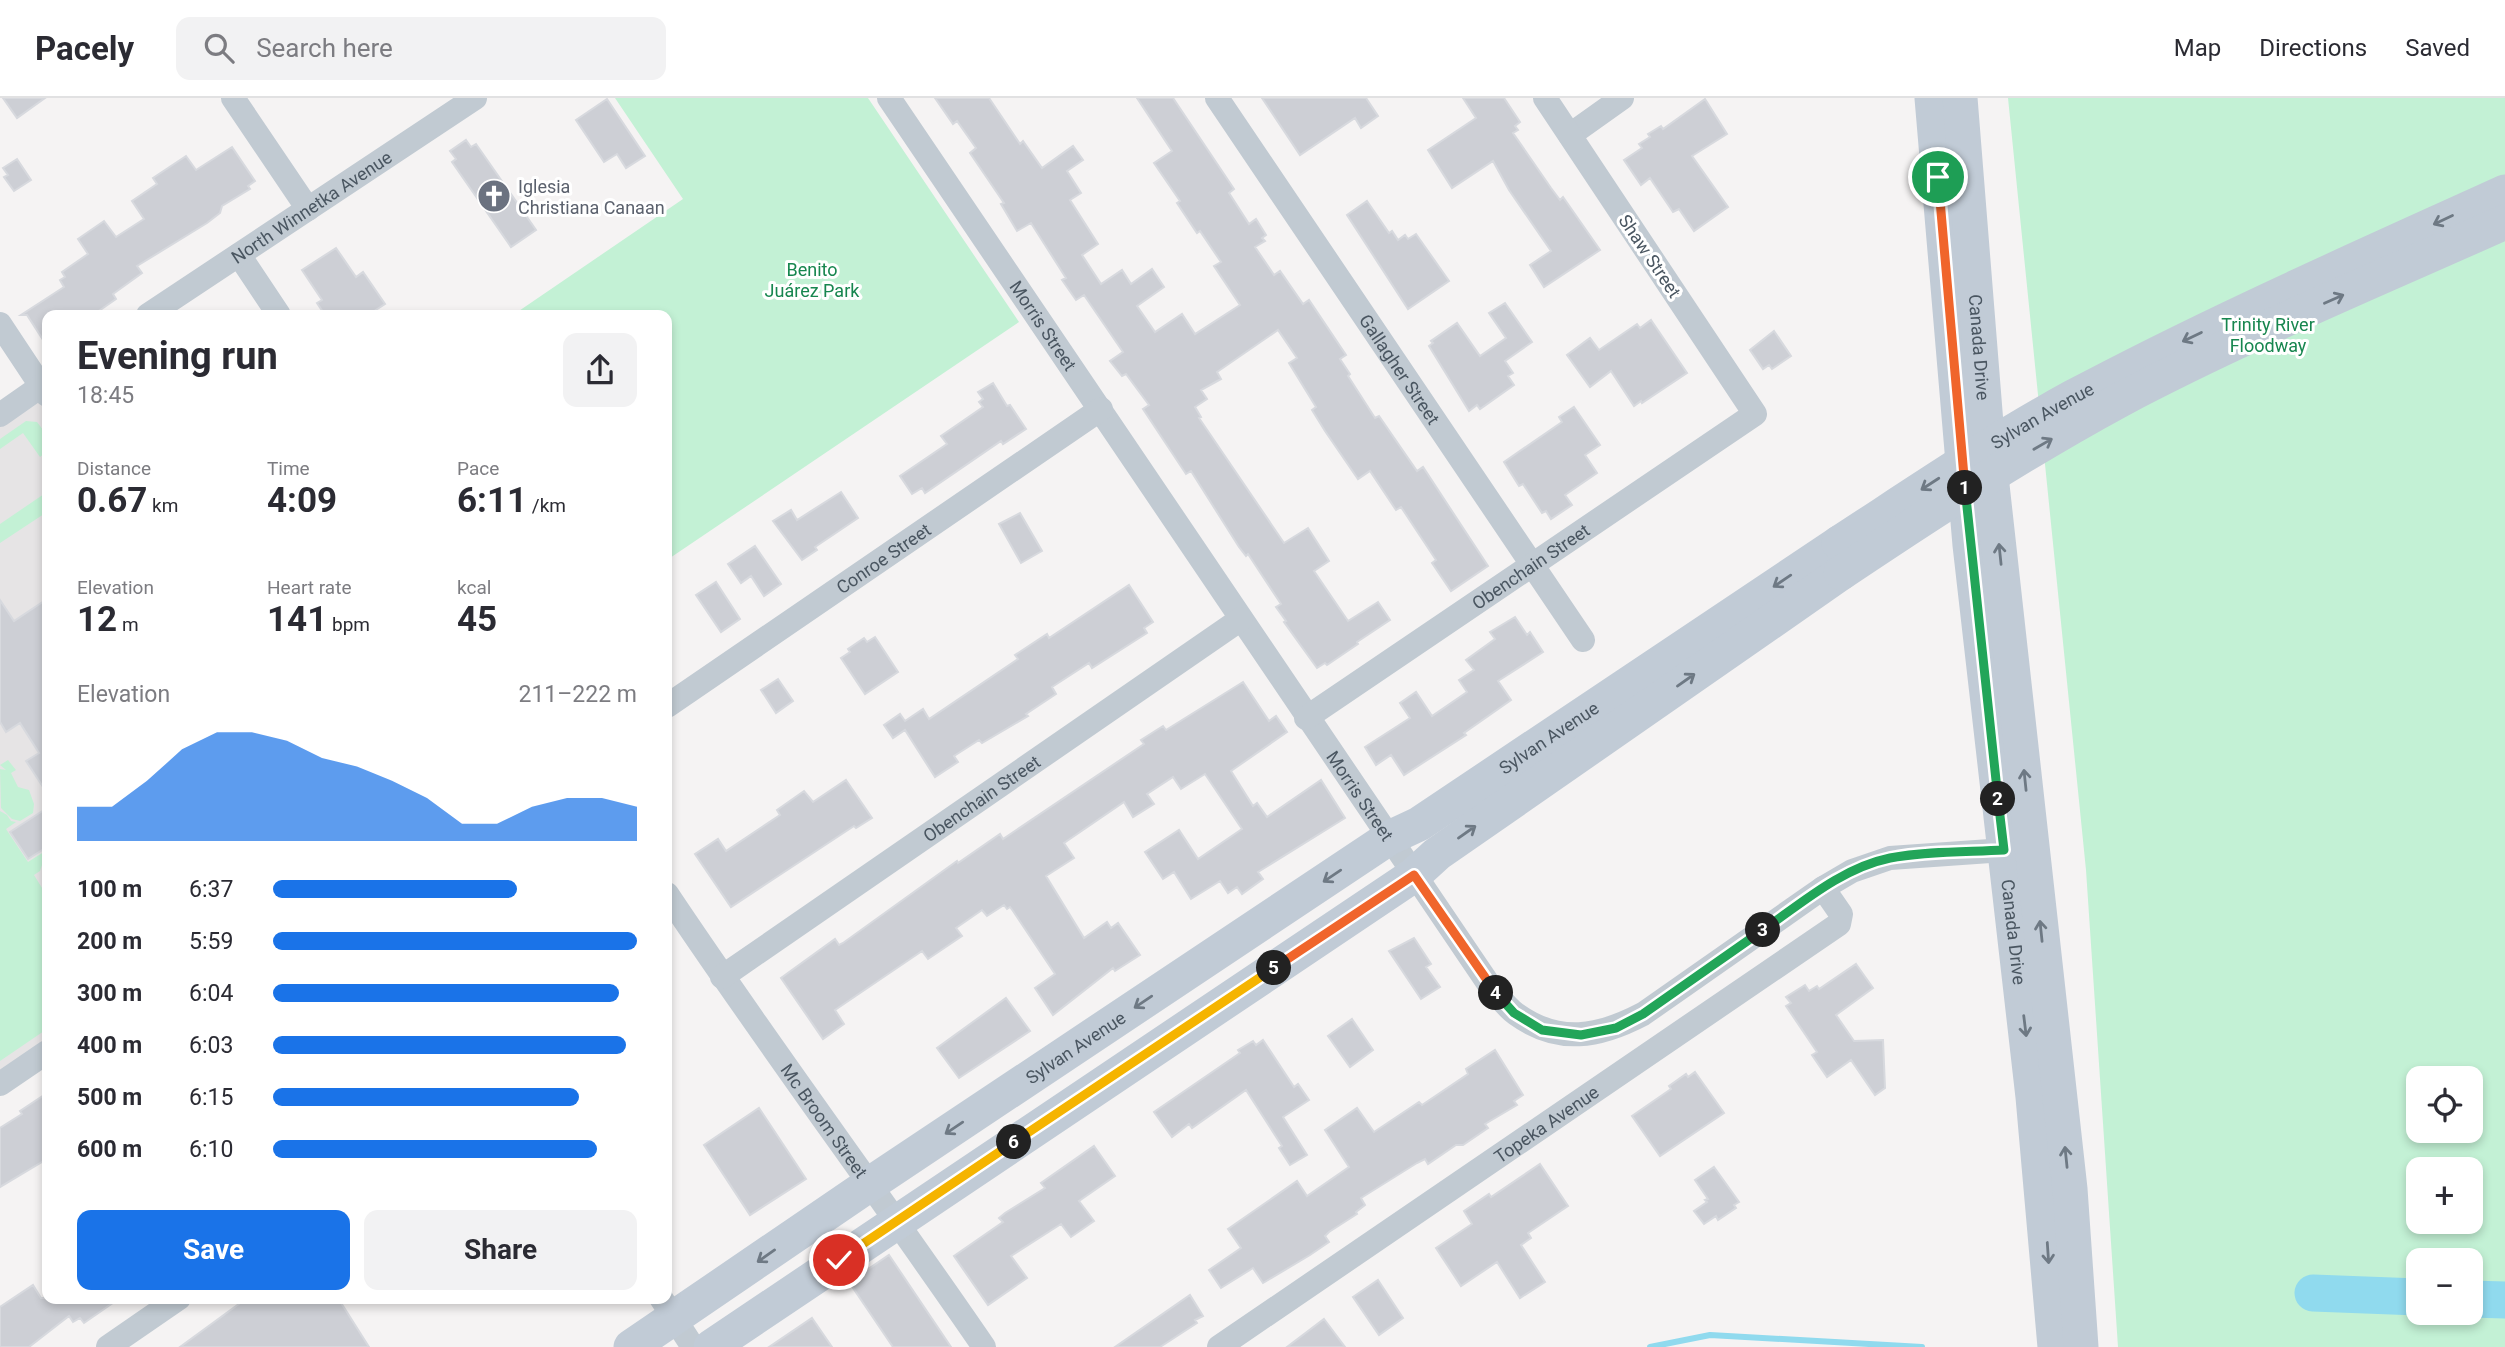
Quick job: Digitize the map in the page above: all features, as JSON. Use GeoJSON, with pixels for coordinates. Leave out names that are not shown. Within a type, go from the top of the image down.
{"type":"FeatureCollection","features":[{"type":"Feature","properties":{"kind":"main road","name":"Canada Drive"},"geometry":{"type":"LineString","coordinates":[[1932,98],[1988,449],[2018,849],[2034,1110],[2054,1347]]}},
{"type":"Feature","properties":{"kind":"main road","name":"Canada Drive"},"geometry":{"type":"LineString","coordinates":[[1958,256],[1960,98]]}},
{"type":"Feature","properties":{"kind":"main road","name":"Sylvan Avenue"},"geometry":{"type":"LineString","coordinates":[[711,1347],[1414,875],[1437,854],[1840,558],[1974,455],[2084,392],[2250,309],[2505,192]]}},
{"type":"Feature","properties":{"kind":"main road","name":"Sylvan Avenue"},"geometry":{"type":"LineString","coordinates":[[631,1347],[676,1321],[870,1184],[1389,838],[1419,824],[1840,558],[2120,401],[2270,328],[2505,222]]}},
{"type":"Feature","properties":{"kind":"main road","name":"Canada Drive"},"geometry":{"type":"LineString","coordinates":[[2018,849],[2070,1189],[2081,1347]]}},
{"type":"Feature","properties":{"kind":"street"},"geometry":{"type":"LineString","coordinates":[[233,98],[308,209]]}},
{"type":"Feature","properties":{"kind":"street","name":"North Winnetka Avenue"},"geometry":{"type":"LineString","coordinates":[[156,310],[475,98]]}},
{"type":"Feature","properties":{"kind":"street","name":"Morris Street"},"geometry":{"type":"LineString","coordinates":[[889,98],[1101,409],[1306,718],[1490,986],[1514,1013],[1542,1030],[1581,1035],[1616,1028],[1643,1014],[1824,888],[1852,872],[1890,858],[2018,849]]}},
{"type":"Feature","properties":{"kind":"street","name":"Gallagher Street"},"geometry":{"type":"LineString","coordinates":[[1217,98],[1583,640]]}},
{"type":"Feature","properties":{"kind":"street","name":"Shaw Street"},"geometry":{"type":"LineString","coordinates":[[1545,98],[1755,414]]}},
{"type":"Feature","properties":{"kind":"street"},"geometry":{"type":"LineString","coordinates":[[1570,135],[1622,98]]}},
{"type":"Feature","properties":{"kind":"street"},"geometry":{"type":"LineString","coordinates":[[239,255],[276,310]]}},
{"type":"Feature","properties":{"kind":"street"},"geometry":{"type":"LineString","coordinates":[[0,324],[42,384]]}},
{"type":"Feature","properties":{"kind":"street"},"geometry":{"type":"LineString","coordinates":[[0,415],[42,390]]}},
{"type":"Feature","properties":{"kind":"street","name":"Conroe Street"},"geometry":{"type":"LineString","coordinates":[[672,703],[1101,409]]}},
{"type":"Feature","properties":{"kind":"street","name":"Obenchain Street"},"geometry":{"type":"LineString","coordinates":[[1306,718],[1755,414]]}},
{"type":"Feature","properties":{"kind":"street","name":"Obenchain Street"},"geometry":{"type":"LineString","coordinates":[[722,977],[1241,620]]}},
{"type":"Feature","properties":{"kind":"street","name":"Topeka Avenue"},"geometry":{"type":"LineString","coordinates":[[1219,1347],[1839,925],[1841,914],[1824,888]]}},
{"type":"Feature","properties":{"kind":"street","name":"Mc Broom Street"},"geometry":{"type":"LineString","coordinates":[[672,902],[722,977],[897,1220],[984,1347]]}},
{"type":"Feature","properties":{"kind":"street"},"geometry":{"type":"LineString","coordinates":[[0,1084],[42,1055]]}},
{"type":"Feature","properties":{"kind":"street"},"geometry":{"type":"LineString","coordinates":[[108,1347],[170,1304]]}},
{"type":"Feature","properties":{"kind":"shaded area"},"geometry":{"type":"Polygon","coordinates":[[[42,397],[42,1054],[0,1083],[0,415],[42,397]]]}},
{"type":"Feature","properties":{"kind":"green space","name":"Benito Juárez Park"},"geometry":{"type":"Polygon","coordinates":[[[615,98],[868,98],[1019,322],[672,557],[672,310],[520,310],[683,199],[615,98]]]}},
{"type":"Feature","properties":{"kind":"green space","name":"Trinity River Floodway"},"geometry":{"type":"Polygon","coordinates":[[[2008,98],[2505,98],[2505,1347],[2118,1347],[2086,870],[2008,98]]]}},
{"type":"Feature","properties":{"kind":"green space"},"geometry":{"type":"Polygon","coordinates":[[[26,421],[37,422],[42,428],[42,455],[40,457],[23,433],[0,449],[0,439],[26,421]]]}},
{"type":"Feature","properties":{"kind":"green space"},"geometry":{"type":"Polygon","coordinates":[[[42,495],[42,515],[0,543],[0,524],[42,495]]]}},
{"type":"Feature","properties":{"kind":"green space"},"geometry":{"type":"Polygon","coordinates":[[[8,760],[16,770],[11,773],[18,787],[29,790],[34,804],[33,813],[20,821],[12,819],[1,808],[0,769],[6,770],[0,765],[8,760]]]}},
{"type":"Feature","properties":{"kind":"green space"},"geometry":{"type":"Polygon","coordinates":[[[0,811],[16,822],[6,829],[28,862],[42,853],[40,871],[34,875],[42,888],[42,1032],[0,1061],[0,811]]]}},
{"type":"Feature","properties":{"kind":"building"},"geometry":{"type":"Polygon","coordinates":[[[3,98],[45,98],[17,118],[3,98]]]}},
{"type":"Feature","properties":{"kind":"building"},"geometry":{"type":"Polygon","coordinates":[[[935,98],[989,98],[1020,144],[1023,141],[1042,168],[1073,146],[1083,160],[1067,171],[1081,193],[1070,200],[1098,244],[1082,255],[1101,284],[1122,270],[1131,284],[1152,269],[1164,287],[1137,306],[1155,332],[1182,314],[1195,334],[1240,305],[1214,266],[1221,262],[1200,231],[1197,233],[1177,203],[1180,201],[1154,163],[1172,151],[1137,98],[1173,98],[1234,189],[1229,193],[1249,224],[1256,219],[1266,235],[1262,238],[1265,241],[1255,247],[1274,275],[1280,271],[1303,304],[1309,300],[1346,355],[1340,359],[1375,418],[1379,416],[1417,471],[1423,467],[1488,566],[1451,591],[1432,563],[1436,560],[1401,507],[1396,510],[1370,471],[1358,479],[1325,431],[1312,410],[1316,407],[1289,363],[1297,358],[1278,330],[1217,372],[1221,379],[1201,390],[1207,399],[1195,407],[1201,417],[1199,418],[1284,543],[1308,528],[1329,561],[1314,571],[1348,621],[1378,602],[1390,620],[1327,665],[1325,663],[1317,668],[1284,622],[1286,621],[1276,607],[1281,604],[1248,554],[1246,556],[1239,547],[1191,471],[1186,474],[1143,409],[1149,405],[1126,374],[1122,376],[1110,361],[1123,352],[1084,295],[1076,300],[1062,280],[1066,278],[1031,223],[1017,231],[1001,204],[1004,203],[970,153],[976,148],[957,121],[953,124],[935,98]]]}},
{"type":"Feature","properties":{"kind":"building"},"geometry":{"type":"Polygon","coordinates":[[[1262,98],[1366,98],[1378,116],[1361,128],[1355,118],[1300,155],[1262,98]]]}},
{"type":"Feature","properties":{"kind":"building"},"geometry":{"type":"Polygon","coordinates":[[[1463,98],[1504,98],[1520,122],[1515,126],[1518,130],[1513,133],[1551,188],[1560,200],[1563,197],[1600,250],[1544,287],[1530,265],[1551,251],[1509,190],[1493,161],[1452,188],[1428,150],[1476,118],[1463,98]]]}},
{"type":"Feature","properties":{"kind":"building"},"geometry":{"type":"Polygon","coordinates":[[[607,99],[645,156],[626,168],[617,154],[604,162],[576,120],[607,99]]]}},
{"type":"Feature","properties":{"kind":"building"},"geometry":{"type":"Polygon","coordinates":[[[1705,99],[1727,134],[1692,156],[1728,207],[1694,231],[1679,209],[1673,212],[1650,178],[1641,185],[1624,160],[1642,148],[1639,144],[1650,137],[1648,134],[1661,126],[1663,129],[1705,99]]]}},
{"type":"Feature","properties":{"kind":"building","name":"Iglesia Christiana Canaan"},"geometry":{"type":"Polygon","coordinates":[[[466,140],[471,147],[476,144],[536,230],[511,247],[452,162],[456,159],[450,151],[466,140]]]}},
{"type":"Feature","properties":{"kind":"building"},"geometry":{"type":"Polygon","coordinates":[[[232,147],[255,181],[248,186],[250,189],[222,206],[220,213],[207,223],[137,266],[142,273],[113,294],[116,299],[100,310],[42,310],[42,338],[27,315],[21,315],[64,287],[60,280],[65,277],[62,272],[88,254],[78,239],[104,221],[116,237],[144,219],[132,201],[157,184],[153,178],[186,156],[196,170],[232,147]]]}},
{"type":"Feature","properties":{"kind":"building"},"geometry":{"type":"Polygon","coordinates":[[[17,159],[31,180],[14,191],[4,177],[8,175],[3,168],[17,159]]]}},
{"type":"Feature","properties":{"kind":"building"},"geometry":{"type":"Polygon","coordinates":[[[1367,201],[1389,233],[1392,231],[1398,240],[1405,235],[1408,239],[1416,234],[1449,281],[1408,309],[1347,215],[1367,201]]]}},
{"type":"Feature","properties":{"kind":"building"},"geometry":{"type":"Polygon","coordinates":[[[336,248],[356,277],[363,272],[385,304],[376,310],[322,310],[317,303],[322,300],[302,270],[336,248]]]}},
{"type":"Feature","properties":{"kind":"building"},"geometry":{"type":"Polygon","coordinates":[[[1505,303],[1532,342],[1505,361],[1513,373],[1508,376],[1514,385],[1480,409],[1477,405],[1469,411],[1429,346],[1433,343],[1431,341],[1457,323],[1480,356],[1506,338],[1489,313],[1505,303]]]}},
{"type":"Feature","properties":{"kind":"building"},"geometry":{"type":"Polygon","coordinates":[[[1651,320],[1687,373],[1642,403],[1641,401],[1634,406],[1611,371],[1590,387],[1567,355],[1590,338],[1599,350],[1637,324],[1640,328],[1651,320]]]}},
{"type":"Feature","properties":{"kind":"building"},"geometry":{"type":"Polygon","coordinates":[[[1774,331],[1791,356],[1772,369],[1769,365],[1763,369],[1750,350],[1774,331]]]}},
{"type":"Feature","properties":{"kind":"building"},"geometry":{"type":"Polygon","coordinates":[[[993,383],[1026,429],[1003,444],[1001,441],[925,493],[922,488],[912,494],[900,476],[947,444],[941,436],[983,407],[979,402],[983,399],[978,392],[993,383]]]}},
{"type":"Feature","properties":{"kind":"building"},"geometry":{"type":"Polygon","coordinates":[[[1574,407],[1600,445],[1585,455],[1597,473],[1565,495],[1572,505],[1551,519],[1546,511],[1542,513],[1523,484],[1519,486],[1504,462],[1562,422],[1559,417],[1574,407]]]}},
{"type":"Feature","properties":{"kind":"building"},"geometry":{"type":"Polygon","coordinates":[[[841,492],[858,518],[815,547],[817,550],[802,560],[773,521],[791,510],[797,520],[841,492]]]}},
{"type":"Feature","properties":{"kind":"building"},"geometry":{"type":"Polygon","coordinates":[[[1020,513],[1042,551],[1021,563],[999,524],[1020,513]]]}},
{"type":"Feature","properties":{"kind":"building"},"geometry":{"type":"Polygon","coordinates":[[[755,546],[781,584],[764,596],[751,576],[741,583],[728,564],[755,546]]]}},
{"type":"Feature","properties":{"kind":"building"},"geometry":{"type":"Polygon","coordinates":[[[716,582],[740,619],[721,632],[696,595],[716,582]]]}},
{"type":"Feature","properties":{"kind":"building"},"geometry":{"type":"Polygon","coordinates":[[[1129,585],[1153,622],[1144,628],[1147,633],[1092,668],[1089,663],[1052,687],[1056,694],[1026,714],[1028,716],[982,743],[979,740],[954,756],[958,762],[935,777],[905,730],[893,738],[884,725],[900,714],[905,721],[923,709],[929,719],[1018,659],[1015,655],[1047,634],[1049,638],[1129,585]]]}},
{"type":"Feature","properties":{"kind":"building"},"geometry":{"type":"Polygon","coordinates":[[[0,600],[14,621],[42,602],[42,785],[26,761],[39,753],[20,723],[6,732],[0,722],[0,600]]]}},
{"type":"Feature","properties":{"kind":"building"},"geometry":{"type":"Polygon","coordinates":[[[1515,617],[1527,635],[1530,632],[1543,652],[1498,681],[1511,700],[1464,733],[1466,735],[1404,775],[1391,755],[1376,765],[1365,747],[1410,718],[1400,703],[1416,692],[1432,716],[1467,692],[1459,680],[1474,670],[1466,660],[1495,639],[1490,632],[1515,617]]]}},
{"type":"Feature","properties":{"kind":"building"},"geometry":{"type":"Polygon","coordinates":[[[875,637],[898,672],[865,694],[841,658],[850,652],[848,649],[864,638],[867,642],[875,637]]]}},
{"type":"Feature","properties":{"kind":"building"},"geometry":{"type":"Polygon","coordinates":[[[778,679],[793,701],[776,713],[761,690],[778,679]]]}},
{"type":"Feature","properties":{"kind":"building"},"geometry":{"type":"Polygon","coordinates":[[[1243,682],[1269,721],[1276,716],[1287,732],[1231,771],[1253,806],[1257,803],[1267,817],[1321,780],[1345,818],[1258,872],[1263,879],[1242,894],[1237,887],[1228,893],[1220,881],[1191,899],[1174,872],[1163,879],[1145,852],[1179,830],[1198,859],[1242,829],[1205,774],[1181,789],[1173,777],[1147,794],[1154,804],[1133,817],[1124,802],[1064,843],[1074,858],[1046,876],[1084,938],[1107,922],[1111,928],[1118,923],[1140,955],[1115,971],[1113,968],[1053,1015],[1035,988],[1055,974],[1013,911],[1004,905],[987,916],[982,910],[956,928],[962,936],[928,959],[922,951],[835,1010],[844,1024],[823,1039],[781,978],[835,939],[839,945],[843,943],[957,861],[958,863],[1000,834],[1003,839],[1144,744],[1141,740],[1163,726],[1166,730],[1243,682]]]}},
{"type":"Feature","properties":{"kind":"building"},"geometry":{"type":"Polygon","coordinates":[[[846,780],[872,818],[856,828],[854,826],[731,907],[695,854],[718,839],[726,851],[780,815],[777,810],[804,791],[813,802],[846,780]]]}},
{"type":"Feature","properties":{"kind":"building"},"geometry":{"type":"Polygon","coordinates":[[[42,811],[42,850],[28,859],[10,832],[42,811]]]}},
{"type":"Feature","properties":{"kind":"building"},"geometry":{"type":"Polygon","coordinates":[[[1414,938],[1431,964],[1426,967],[1440,987],[1421,999],[1389,951],[1414,938]]]}},
{"type":"Feature","properties":{"kind":"building"},"geometry":{"type":"Polygon","coordinates":[[[1856,964],[1873,988],[1836,1015],[1854,1041],[1883,1040],[1885,1088],[1875,1095],[1851,1060],[1827,1077],[1812,1055],[1817,1052],[1786,1006],[1791,1003],[1786,997],[1805,985],[1809,991],[1817,986],[1819,989],[1856,964]]]}},
{"type":"Feature","properties":{"kind":"building"},"geometry":{"type":"Polygon","coordinates":[[[1006,998],[1030,1031],[959,1078],[937,1048],[1006,998]]]}},
{"type":"Feature","properties":{"kind":"building"},"geometry":{"type":"Polygon","coordinates":[[[1352,1019],[1373,1050],[1350,1067],[1328,1036],[1352,1019]]]}},
{"type":"Feature","properties":{"kind":"building"},"geometry":{"type":"Polygon","coordinates":[[[1263,1040],[1294,1087],[1298,1084],[1309,1100],[1283,1117],[1307,1155],[1290,1165],[1279,1148],[1282,1146],[1246,1090],[1192,1128],[1189,1124],[1172,1137],[1154,1112],[1240,1053],[1238,1050],[1253,1041],[1256,1045],[1263,1040]]]}},
{"type":"Feature","properties":{"kind":"building"},"geometry":{"type":"Polygon","coordinates":[[[1495,1050],[1523,1095],[1514,1101],[1517,1105],[1485,1124],[1488,1128],[1463,1145],[1456,1145],[1428,1164],[1425,1159],[1417,1163],[1361,1198],[1365,1205],[1357,1214],[1329,1232],[1325,1236],[1329,1242],[1310,1255],[1263,1283],[1253,1268],[1221,1288],[1209,1270],[1241,1248],[1228,1229],[1297,1181],[1307,1196],[1349,1167],[1325,1130],[1357,1108],[1374,1132],[1419,1102],[1422,1105],[1468,1074],[1466,1069],[1495,1050]]]}},
{"type":"Feature","properties":{"kind":"building"},"geometry":{"type":"Polygon","coordinates":[[[1695,1072],[1724,1113],[1660,1156],[1632,1116],[1671,1089],[1669,1086],[1686,1074],[1688,1077],[1695,1072]]]}},
{"type":"Feature","properties":{"kind":"building"},"geometry":{"type":"Polygon","coordinates":[[[42,1096],[42,1162],[0,1187],[0,1128],[22,1114],[20,1111],[42,1096]]]}},
{"type":"Feature","properties":{"kind":"building"},"geometry":{"type":"Polygon","coordinates":[[[759,1108],[806,1179],[750,1215],[704,1145],[759,1108]]]}},
{"type":"Feature","properties":{"kind":"building"},"geometry":{"type":"Polygon","coordinates":[[[1094,1146],[1115,1176],[1079,1201],[1094,1221],[1071,1237],[1061,1224],[1011,1256],[1027,1278],[988,1305],[954,1256],[1003,1222],[999,1218],[1005,1213],[1045,1188],[1041,1183],[1094,1146]]]}},
{"type":"Feature","properties":{"kind":"building"},"geometry":{"type":"Polygon","coordinates":[[[1540,1164],[1568,1206],[1528,1233],[1531,1238],[1521,1245],[1545,1282],[1520,1298],[1497,1262],[1461,1286],[1436,1248],[1472,1224],[1464,1211],[1489,1194],[1491,1197],[1540,1164]]]}},
{"type":"Feature","properties":{"kind":"building"},"geometry":{"type":"Polygon","coordinates":[[[1714,1167],[1739,1202],[1734,1205],[1736,1208],[1718,1220],[1716,1216],[1704,1224],[1694,1211],[1708,1199],[1695,1180],[1714,1167]]]}},
{"type":"Feature","properties":{"kind":"building"},"geometry":{"type":"Polygon","coordinates":[[[889,1255],[951,1347],[893,1347],[849,1282],[889,1255]]]}},
{"type":"Feature","properties":{"kind":"building"},"geometry":{"type":"Polygon","coordinates":[[[1378,1280],[1403,1318],[1379,1335],[1353,1297],[1378,1280]]]}},
{"type":"Feature","properties":{"kind":"building"},"geometry":{"type":"Polygon","coordinates":[[[33,1285],[42,1298],[42,1304],[111,1304],[84,1323],[80,1318],[73,1322],[69,1316],[29,1347],[0,1347],[0,1307],[33,1285]]]}},
{"type":"Feature","properties":{"kind":"building"},"geometry":{"type":"Polygon","coordinates":[[[1190,1295],[1203,1316],[1195,1320],[1197,1323],[1160,1347],[1115,1347],[1190,1295]]]}},
{"type":"Feature","properties":{"kind":"building"},"geometry":{"type":"Polygon","coordinates":[[[239,1304],[342,1304],[369,1347],[180,1347],[239,1304]]]}},
{"type":"Feature","properties":{"kind":"building"},"geometry":{"type":"Polygon","coordinates":[[[812,1318],[832,1347],[769,1347],[812,1318]]]}},
{"type":"Feature","properties":{"kind":"building"},"geometry":{"type":"Polygon","coordinates":[[[1324,1319],[1345,1347],[1287,1347],[1324,1319]]]}},
{"type":"Feature","properties":{"kind":"waterway"},"geometry":{"type":"LineString","coordinates":[[2313,1293],[2406,1297]]}},
{"type":"Feature","properties":{"kind":"waterway"},"geometry":{"type":"LineString","coordinates":[[2483,1299],[2505,1300]]}},
{"type":"Feature","properties":{"kind":"waterway"},"geometry":{"type":"LineString","coordinates":[[1650,1347],[1710,1335],[1922,1347]]}},
{"type":"Feature","properties":{"kind":"place","name":"Iglesia Christiana Canaan"},"geometry":{"type":"Point","coordinates":[494,196]}},
{"type":"Feature","properties":{"kind":"route"},"geometry":{"type":"LineString","coordinates":[[839,1260],[1414,875],[1490,986],[1514,1013],[1542,1030],[1581,1035],[1616,1028],[1643,1014],[1824,888],[1852,872],[1890,858],[2004,850],[1970,545],[1938,177]]}}]}
